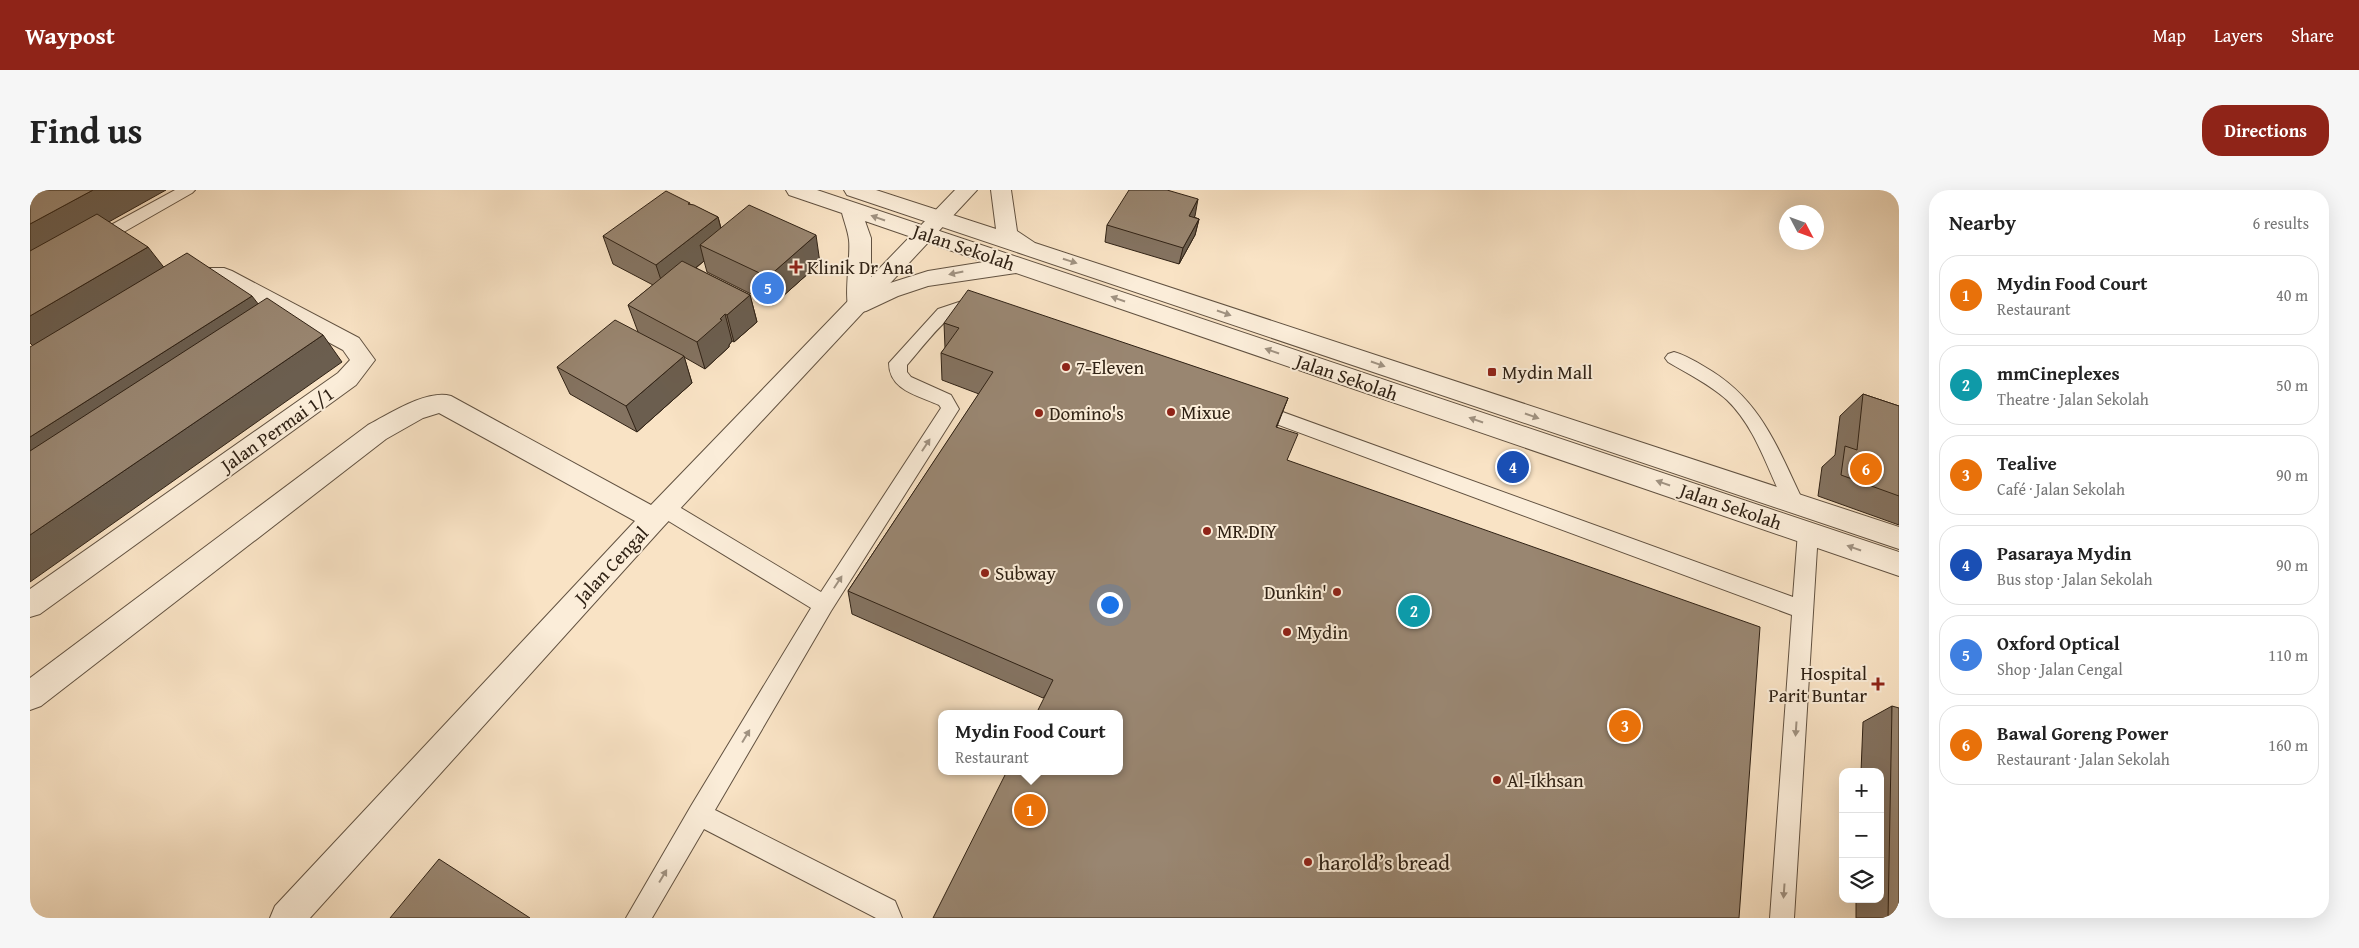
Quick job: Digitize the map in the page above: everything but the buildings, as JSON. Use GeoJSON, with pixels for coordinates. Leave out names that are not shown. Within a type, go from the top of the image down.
{"type":"FeatureCollection","features":[{"type":"Feature","properties":{"kind":"street","name":"Jalan Sekolah"},"geometry":{"type":"LineString","coordinates":[[796,190],[852,199],[1026,257],[1899,538]]}},
{"type":"Feature","properties":{"kind":"street","name":"Jalan Cengal"},"geometry":{"type":"LineString","coordinates":[[287,918],[659,514],[967,190]]}},
{"type":"Feature","properties":{"kind":"street"},"geometry":{"type":"LineString","coordinates":[[858,305],[901,286],[1026,257],[1007,234],[1001,190]]}},
{"type":"Feature","properties":{"kind":"street"},"geometry":{"type":"LineString","coordinates":[[852,199],[860,238],[862,268],[858,305]]}},
{"type":"Feature","properties":{"kind":"street","name":"Jalan Sekolah"},"geometry":{"type":"LineString","coordinates":[[1026,257],[1899,564]]}},
{"type":"Feature","properties":{"kind":"street","name":"Jalan Permai 1/1"},"geometry":{"type":"LineString","coordinates":[[30,605],[347,380],[363,360],[351,344],[224,276],[196,276],[163,292]]}},
{"type":"Feature","properties":{"kind":"street"},"geometry":{"type":"LineString","coordinates":[[30,696],[377,432],[415,411],[442,403],[659,514]]}},
{"type":"Feature","properties":{"kind":"lane"},"geometry":{"type":"LineString","coordinates":[[82,248],[187,190]]}},
{"type":"Feature","properties":{"kind":"lane"},"geometry":{"type":"LineString","coordinates":[[638,918],[824,605],[950,409],[949,404],[945,400],[905,382],[898,374],[898,363],[944,313],[952,308],[968,306],[1002,316]]}},
{"type":"Feature","properties":{"kind":"lane"},"geometry":{"type":"LineString","coordinates":[[1674,358],[1705,375],[1739,402],[1761,432],[1794,504]]}},
{"type":"Feature","properties":{"kind":"lane"},"geometry":{"type":"LineString","coordinates":[[1235,402],[1804,610]]}},
{"type":"Feature","properties":{"kind":"lane"},"geometry":{"type":"LineString","coordinates":[[659,514],[824,605]]}},
{"type":"Feature","properties":{"kind":"lane"},"geometry":{"type":"LineString","coordinates":[[1782,918],[1808,532]]}},
{"type":"Feature","properties":{"kind":"lane"},"geometry":{"type":"LineString","coordinates":[[699,814],[886,910],[890,918]]}},
{"type":"Feature","properties":{"kind":"place","name":"Klinik Dr Ana"},"geometry":{"type":"Point","coordinates":[796,267]}},
{"type":"Feature","properties":{"kind":"place","name":"Oxford Optical"},"geometry":{"type":"Point","coordinates":[768,288]}},
{"type":"Feature","properties":{"kind":"place","name":"7-Eleven"},"geometry":{"type":"Point","coordinates":[1066,367]}},
{"type":"Feature","properties":{"kind":"place","name":"Mydin Mall"},"geometry":{"type":"Point","coordinates":[1492,372]}},
{"type":"Feature","properties":{"kind":"place","name":"Mixue"},"geometry":{"type":"Point","coordinates":[1171,412]}},
{"type":"Feature","properties":{"kind":"place","name":"Domino's"},"geometry":{"type":"Point","coordinates":[1039,413]}},
{"type":"Feature","properties":{"kind":"place","name":"Pasaraya Mydin"},"geometry":{"type":"Point","coordinates":[1513,467]}},
{"type":"Feature","properties":{"kind":"place","name":"Bawal Goreng Power"},"geometry":{"type":"Point","coordinates":[1866,469]}},
{"type":"Feature","properties":{"kind":"place","name":"MR.DIY"},"geometry":{"type":"Point","coordinates":[1207,531]}},
{"type":"Feature","properties":{"kind":"place","name":"Subway"},"geometry":{"type":"Point","coordinates":[985,573]}},
{"type":"Feature","properties":{"kind":"place","name":"Dunkin'"},"geometry":{"type":"Point","coordinates":[1337,592]}},
{"type":"Feature","properties":{"kind":"place","name":"mmCineplexes"},"geometry":{"type":"Point","coordinates":[1414,611]}},
{"type":"Feature","properties":{"kind":"place","name":"Mydin"},"geometry":{"type":"Point","coordinates":[1287,632]}},
{"type":"Feature","properties":{"kind":"place","name":"Hospital Parit Buntar"},"geometry":{"type":"Point","coordinates":[1878,684]}},
{"type":"Feature","properties":{"kind":"place","name":"Tealive"},"geometry":{"type":"Point","coordinates":[1625,726]}},
{"type":"Feature","properties":{"kind":"place","name":"Al-Ikhsan"},"geometry":{"type":"Point","coordinates":[1497,780]}},
{"type":"Feature","properties":{"kind":"place","name":"Mydin Food Court"},"geometry":{"type":"Point","coordinates":[1030,810]}},
{"type":"Feature","properties":{"kind":"place","name":"harold’s bread"},"geometry":{"type":"Point","coordinates":[1308,862]}}]}
